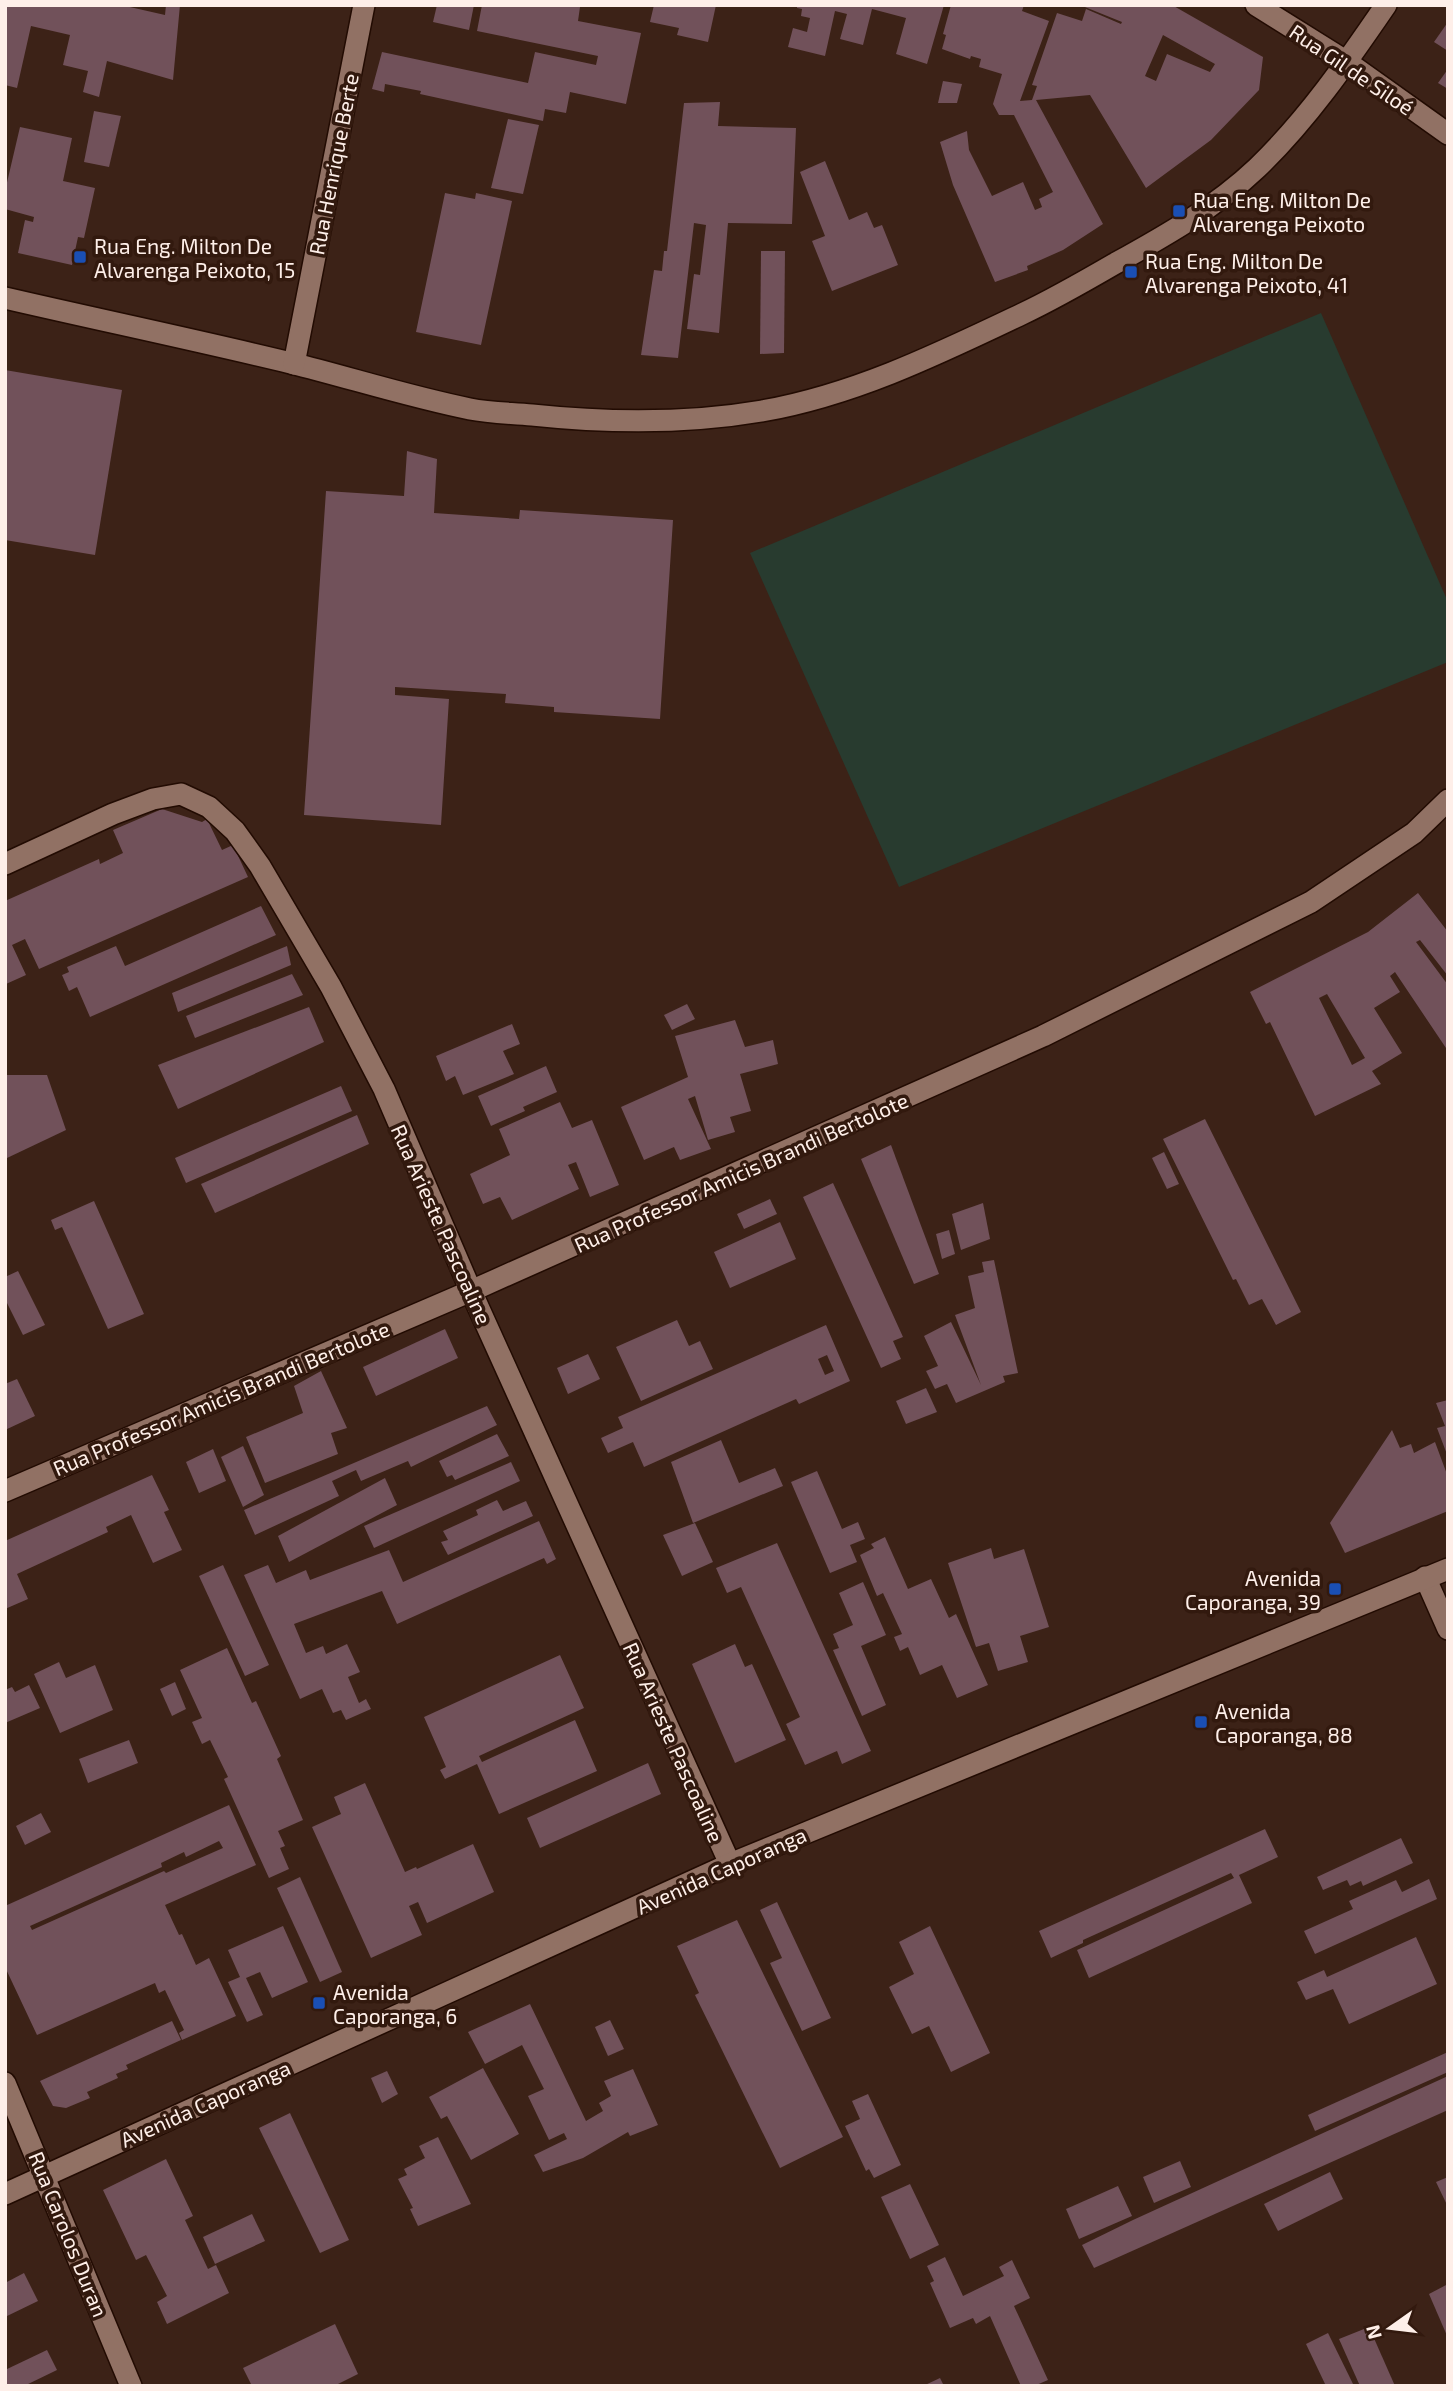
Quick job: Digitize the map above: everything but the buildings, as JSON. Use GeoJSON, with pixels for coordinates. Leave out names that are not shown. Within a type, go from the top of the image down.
{"type":"FeatureCollection","features":[{"type":"Feature","properties":{"kind":"street","name":"Rua Henrique Berte"},"geometry":{"type":"LineString","coordinates":[[294,364],[363,5]]}},
{"type":"Feature","properties":{"kind":"street","name":"Rua Gil de Siloé"},"geometry":{"type":"LineString","coordinates":[[1256,5],[1347,62],[1448,134]]}},
{"type":"Feature","properties":{"kind":"street"},"geometry":{"type":"LineString","coordinates":[[5,298],[294,364],[400,394],[474,410],[625,421],[696,420],[765,410],[827,396],[940,354],[1043,304],[1143,248],[1212,205],[1256,169],[1297,124],[1347,62],[1386,5]]}},
{"type":"Feature","properties":{"kind":"street","name":"Rua Arieste Pascoaline"},"geometry":{"type":"LineString","coordinates":[[5,864],[113,814],[153,799],[181,794],[209,807],[235,831],[260,866],[331,987],[384,1089],[471,1291],[730,1864]]}},
{"type":"Feature","properties":{"kind":"street","name":"Rua Professor Amicis Brandi Bertolote"},"geometry":{"type":"LineString","coordinates":[[5,1491],[471,1291],[1043,1036],[1323,894],[1414,833],[1448,800]]}},
{"type":"Feature","properties":{"kind":"street","name":"Avenida Caporanga"},"geometry":{"type":"LineString","coordinates":[[5,2194],[730,1864],[1448,1569]]}},
{"type":"Feature","properties":{"kind":"street"},"geometry":{"type":"LineString","coordinates":[[1425,1577],[1448,1629]]}},
{"type":"Feature","properties":{"kind":"street","name":"Rua Carolos Duran"},"geometry":{"type":"LineString","coordinates":[[5,2083],[131,2386]]}},
{"type":"Feature","properties":{"kind":"green space"},"geometry":{"type":"Polygon","coordinates":[[[1321,313],[1448,602],[1448,662],[899,887],[750,553],[1321,313]]]}},
{"type":"Feature","properties":{"kind":"place","name":"Rua Eng. Milton De Alvarenga Peixoto"},"geometry":{"type":"Point","coordinates":[1179,211]}},
{"type":"Feature","properties":{"kind":"place","name":"Rua Eng. Milton De Alvarenga Peixoto, 15"},"geometry":{"type":"Point","coordinates":[80,257]}},
{"type":"Feature","properties":{"kind":"place","name":"Rua Eng. Milton De Alvarenga Peixoto, 41"},"geometry":{"type":"Point","coordinates":[1131,272]}},
{"type":"Feature","properties":{"kind":"place","name":"Avenida Caporanga, 39"},"geometry":{"type":"Point","coordinates":[1335,1589]}},
{"type":"Feature","properties":{"kind":"place","name":"Avenida Caporanga, 88"},"geometry":{"type":"Point","coordinates":[1201,1722]}},
{"type":"Feature","properties":{"kind":"place","name":"Avenida Caporanga, 6"},"geometry":{"type":"Point","coordinates":[319,2003]}}]}
